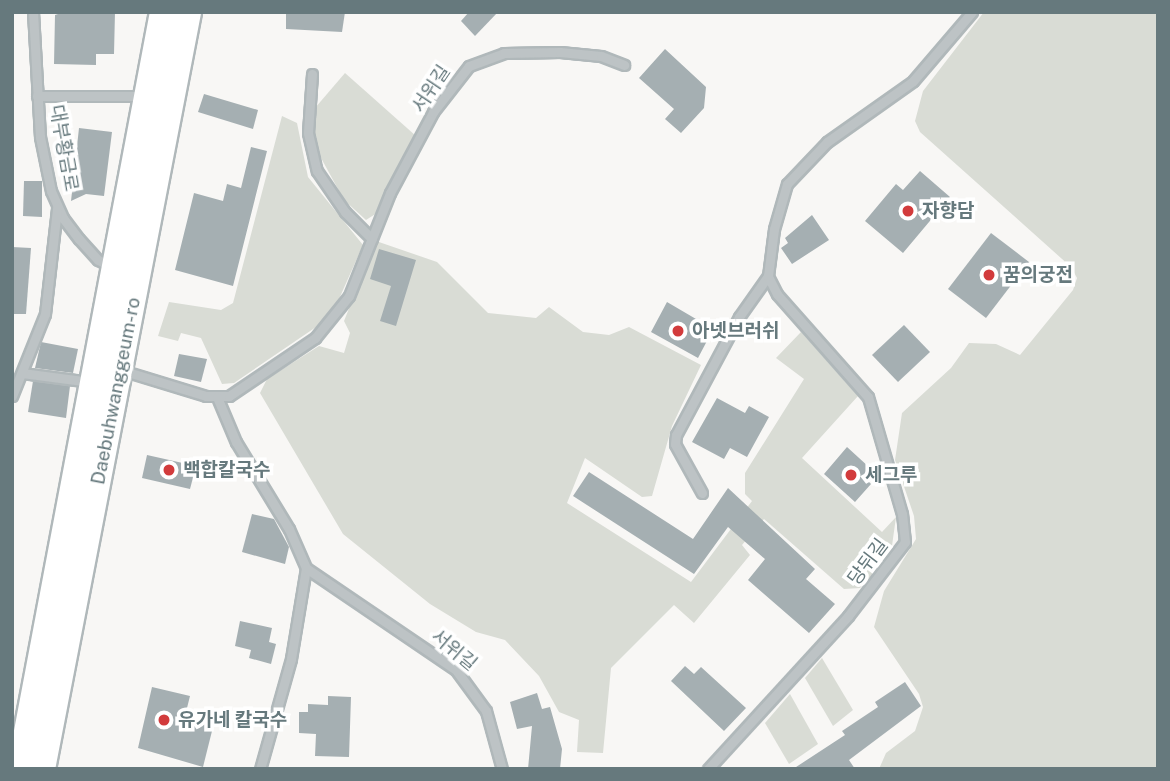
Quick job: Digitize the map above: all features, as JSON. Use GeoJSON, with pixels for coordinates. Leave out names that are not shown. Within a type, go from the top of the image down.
{"type":"FeatureCollection","features":[{"type":"Feature","properties":{"kind":"main road","name":"Daebuhwanggeum-ro"},"geometry":{"type":"LineString","coordinates":[[42,769],[104,372],[117,269],[163,12]]}},
{"type":"Feature","properties":{"kind":"main road","name":"Daebuhwanggeum-ro"},"geometry":{"type":"LineString","coordinates":[[20,769],[104,372],[188,12]]}},
{"type":"Feature","properties":{"kind":"lane","name":"대부황금로"},"geometry":{"type":"LineString","coordinates":[[33,12],[40,137],[58,206],[85,246],[98,260],[117,269]]}},
{"type":"Feature","properties":{"kind":"lane"},"geometry":{"type":"LineString","coordinates":[[702,493],[675,444],[676,435],[733,327],[768,276],[774,229],[793,174],[847,126],[913,81],[972,12]]}},
{"type":"Feature","properties":{"kind":"lane","name":"서위길"},"geometry":{"type":"LineString","coordinates":[[218,397],[240,390],[330,325],[354,286],[398,175],[433,112],[469,66],[504,53],[560,52],[593,55],[624,65]]}},
{"type":"Feature","properties":{"kind":"lane"},"geometry":{"type":"LineString","coordinates":[[312,74],[308,133],[317,171],[345,212],[372,239]]}},
{"type":"Feature","properties":{"kind":"lane","name":"대부황금로"},"geometry":{"type":"LineString","coordinates":[[37,96],[150,96]]}},
{"type":"Feature","properties":{"kind":"lane","name":"대부황금로"},"geometry":{"type":"LineString","coordinates":[[12,396],[45,314],[58,206]]}},
{"type":"Feature","properties":{"kind":"lane","name":"당뒤길"},"geometry":{"type":"LineString","coordinates":[[709,769],[848,616],[905,542],[902,514],[868,397],[777,294],[768,276]]}},
{"type":"Feature","properties":{"kind":"lane"},"geometry":{"type":"LineString","coordinates":[[22,373],[104,372],[218,397],[236,442],[289,529],[306,568],[291,659],[260,769]]}},
{"type":"Feature","properties":{"kind":"lane","name":"서위길"},"geometry":{"type":"LineString","coordinates":[[306,568],[456,670],[486,711],[502,769]]}},
{"type":"Feature","properties":{"kind":"shaded area"},"geometry":{"type":"Polygon","coordinates":[[[984,12],[1158,12],[1158,769],[879,769],[886,753],[915,731],[923,707],[919,694],[874,627],[884,591],[916,539],[914,516],[895,460],[902,413],[951,368],[969,343],[996,344],[1020,355],[1073,290],[1077,278],[1071,267],[920,132],[915,121],[923,91],[984,12]]]}},
{"type":"Feature","properties":{"kind":"shaded area"},"geometry":{"type":"Polygon","coordinates":[[[345,73],[416,136],[377,213],[366,220],[344,200],[315,147],[315,108],[345,73]]]}},
{"type":"Feature","properties":{"kind":"shaded area"},"geometry":{"type":"Polygon","coordinates":[[[282,116],[297,123],[308,177],[363,245],[339,299],[319,325],[234,383],[222,384],[201,338],[181,333],[178,341],[158,336],[169,302],[221,310],[233,303],[282,116]]]}},
{"type":"Feature","properties":{"kind":"shaded area"},"geometry":{"type":"Polygon","coordinates":[[[376,241],[437,262],[488,313],[536,318],[549,307],[583,332],[609,335],[629,327],[701,365],[672,426],[652,496],[642,497],[585,458],[567,503],[691,582],[752,501],[745,494],[745,473],[804,379],[776,358],[801,332],[858,396],[802,458],[882,532],[896,517],[891,553],[860,588],[844,589],[764,519],[742,545],[750,555],[694,623],[674,605],[611,668],[603,753],[577,752],[579,720],[559,712],[539,676],[505,640],[476,632],[430,604],[343,534],[260,393],[267,379],[319,346],[344,353],[350,333],[344,321],[376,241]]]}},
{"type":"Feature","properties":{"kind":"shaded area"},"geometry":{"type":"Polygon","coordinates":[[[822,658],[853,710],[833,726],[805,678],[822,658]]]}},
{"type":"Feature","properties":{"kind":"shaded area"},"geometry":{"type":"Polygon","coordinates":[[[790,694],[818,744],[789,764],[765,723],[790,694]]]}},
{"type":"Feature","properties":{"kind":"building"},"geometry":{"type":"Polygon","coordinates":[[[64,12],[115,12],[114,54],[96,54],[96,65],[54,64],[55,15],[64,12]]]}},
{"type":"Feature","properties":{"kind":"building"},"geometry":{"type":"Polygon","coordinates":[[[286,12],[345,12],[342,32],[286,29],[286,12]]]}},
{"type":"Feature","properties":{"kind":"building"},"geometry":{"type":"Polygon","coordinates":[[[469,12],[498,12],[475,36],[461,21],[469,12]]]}},
{"type":"Feature","properties":{"kind":"building"},"geometry":{"type":"Polygon","coordinates":[[[665,49],[706,87],[704,108],[681,133],[665,119],[674,109],[639,78],[665,49]]]}},
{"type":"Feature","properties":{"kind":"building"},"geometry":{"type":"Polygon","coordinates":[[[204,94],[258,110],[253,129],[198,112],[204,94]]]}},
{"type":"Feature","properties":{"kind":"building"},"geometry":{"type":"Polygon","coordinates":[[[79,128],[112,132],[104,196],[86,194],[71,201],[79,128]]]}},
{"type":"Feature","properties":{"kind":"building"},"geometry":{"type":"Polygon","coordinates":[[[251,147],[267,151],[233,286],[175,270],[194,193],[223,201],[227,184],[241,188],[251,147]]]}},
{"type":"Feature","properties":{"kind":"building"},"geometry":{"type":"Polygon","coordinates":[[[920,171],[950,197],[903,253],[865,221],[896,184],[903,190],[920,171]]]}},
{"type":"Feature","properties":{"kind":"building"},"geometry":{"type":"Polygon","coordinates":[[[24,181],[42,181],[42,217],[23,216],[24,181]]]}},
{"type":"Feature","properties":{"kind":"building"},"geometry":{"type":"Polygon","coordinates":[[[812,215],[829,240],[792,264],[781,248],[788,243],[785,238],[812,215]]]}},
{"type":"Feature","properties":{"kind":"building"},"geometry":{"type":"Polygon","coordinates":[[[991,233],[1029,262],[986,318],[948,289],[991,233]]]}},
{"type":"Feature","properties":{"kind":"building"},"geometry":{"type":"Polygon","coordinates":[[[12,247],[31,248],[26,314],[12,314],[12,247]]]}},
{"type":"Feature","properties":{"kind":"building"},"geometry":{"type":"Polygon","coordinates":[[[379,249],[416,260],[396,326],[380,321],[391,286],[370,279],[379,249]]]}},
{"type":"Feature","properties":{"kind":"building"},"geometry":{"type":"Polygon","coordinates":[[[667,302],[696,319],[690,329],[708,339],[698,358],[651,332],[667,302]]]}},
{"type":"Feature","properties":{"kind":"building"},"geometry":{"type":"Polygon","coordinates":[[[904,325],[930,352],[898,382],[872,355],[904,325]]]}},
{"type":"Feature","properties":{"kind":"building"},"geometry":{"type":"Polygon","coordinates":[[[41,342],[78,349],[73,373],[35,368],[41,342]]]}},
{"type":"Feature","properties":{"kind":"building"},"geometry":{"type":"Polygon","coordinates":[[[179,354],[207,359],[201,382],[174,376],[179,354]]]}},
{"type":"Feature","properties":{"kind":"building"},"geometry":{"type":"Polygon","coordinates":[[[33,381],[70,386],[66,418],[28,412],[33,381]]]}},
{"type":"Feature","properties":{"kind":"building"},"geometry":{"type":"Polygon","coordinates":[[[717,398],[745,413],[749,406],[769,417],[747,457],[730,448],[724,459],[692,442],[717,398]]]}},
{"type":"Feature","properties":{"kind":"building"},"geometry":{"type":"Polygon","coordinates":[[[847,447],[870,468],[863,476],[871,484],[855,502],[824,474],[847,447]]]}},
{"type":"Feature","properties":{"kind":"building"},"geometry":{"type":"Polygon","coordinates":[[[147,455],[196,466],[190,489],[142,478],[147,455]]]}},
{"type":"Feature","properties":{"kind":"building"},"geometry":{"type":"Polygon","coordinates":[[[589,472],[693,539],[728,488],[815,569],[806,579],[835,604],[809,633],[748,580],[765,559],[728,527],[694,574],[573,496],[589,472]]]}},
{"type":"Feature","properties":{"kind":"building"},"geometry":{"type":"Polygon","coordinates":[[[252,514],[274,519],[289,547],[285,564],[242,552],[252,514]]]}},
{"type":"Feature","properties":{"kind":"building"},"geometry":{"type":"Polygon","coordinates":[[[240,621],[272,628],[269,642],[276,644],[271,664],[249,658],[251,650],[235,646],[240,621]]]}},
{"type":"Feature","properties":{"kind":"building"},"geometry":{"type":"Polygon","coordinates":[[[685,666],[694,674],[701,667],[746,708],[724,731],[671,681],[685,666]]]}},
{"type":"Feature","properties":{"kind":"building"},"geometry":{"type":"Polygon","coordinates":[[[905,682],[921,706],[849,760],[855,769],[793,769],[845,735],[842,731],[878,707],[875,702],[905,682]]]}},
{"type":"Feature","properties":{"kind":"building"},"geometry":{"type":"Polygon","coordinates":[[[152,687],[190,696],[185,716],[214,723],[203,767],[138,748],[152,687]]]}},
{"type":"Feature","properties":{"kind":"building"},"geometry":{"type":"Polygon","coordinates":[[[537,693],[542,709],[550,707],[562,749],[560,769],[528,769],[532,726],[517,729],[510,702],[537,693]]]}},
{"type":"Feature","properties":{"kind":"building"},"geometry":{"type":"Polygon","coordinates":[[[328,696],[351,697],[349,757],[315,756],[316,734],[299,733],[299,712],[308,712],[308,704],[328,705],[328,696]]]}},
{"type":"Feature","properties":{"kind":"place","name":"자향담"},"geometry":{"type":"Point","coordinates":[908,211]}},
{"type":"Feature","properties":{"kind":"place","name":"꿈의궁전"},"geometry":{"type":"Point","coordinates":[989,275]}},
{"type":"Feature","properties":{"kind":"place","name":"아넷브러쉬"},"geometry":{"type":"Point","coordinates":[678,331]}},
{"type":"Feature","properties":{"kind":"place","name":"백합칼국수"},"geometry":{"type":"Point","coordinates":[169,470]}},
{"type":"Feature","properties":{"kind":"place","name":"세그루"},"geometry":{"type":"Point","coordinates":[851,475]}},
{"type":"Feature","properties":{"kind":"place","name":"유가네 칼국수"},"geometry":{"type":"Point","coordinates":[164,720]}}]}
